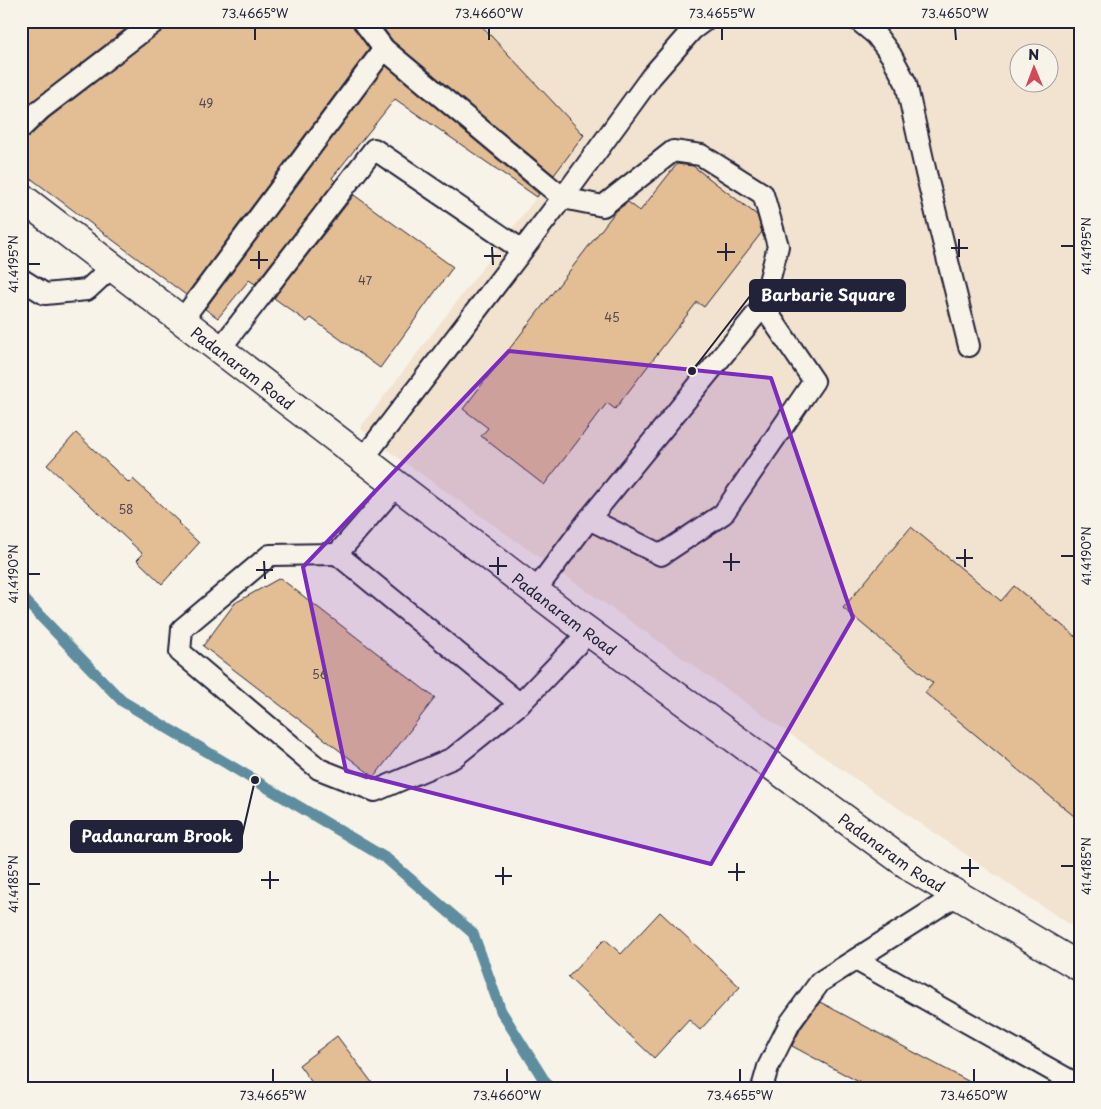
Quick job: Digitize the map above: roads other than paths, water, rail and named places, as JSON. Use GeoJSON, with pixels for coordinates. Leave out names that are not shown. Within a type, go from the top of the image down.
{"type":"FeatureCollection","features":[{"type":"Feature","properties":{"kind":"main road","name":"Padanaram Road"},"geometry":{"type":"LineString","coordinates":[[21,197],[589,632],[915,870],[1080,967]]}},
{"type":"Feature","properties":{"kind":"lane"},"geometry":{"type":"LineString","coordinates":[[21,128],[41,109],[156,21]]}},
{"type":"Feature","properties":{"kind":"lane"},"geometry":{"type":"LineString","coordinates":[[363,21],[384,49],[563,198],[603,206],[673,151],[701,155],[763,194],[778,246],[763,306],[589,519],[535,591]]}},
{"type":"Feature","properties":{"kind":"lane"},"geometry":{"type":"LineString","coordinates":[[363,459],[563,198],[651,77],[692,30],[704,21]]}},
{"type":"Feature","properties":{"kind":"lane"},"geometry":{"type":"LineString","coordinates":[[858,21],[876,35],[906,83],[969,346]]}},
{"type":"Feature","properties":{"kind":"lane"},"geometry":{"type":"LineString","coordinates":[[182,320],[384,49]]}},
{"type":"Feature","properties":{"kind":"lane"},"geometry":{"type":"LineString","coordinates":[[220,349],[374,149],[522,250]]}},
{"type":"Feature","properties":{"kind":"lane"},"geometry":{"type":"LineString","coordinates":[[21,279],[45,294],[87,290],[112,267]]}},
{"type":"Feature","properties":{"kind":"lane"},"geometry":{"type":"LineString","coordinates":[[589,519],[661,555],[723,514],[814,381],[763,306]]}},
{"type":"Feature","properties":{"kind":"lane"},"geometry":{"type":"LineString","coordinates":[[337,554],[397,485]]}},
{"type":"Feature","properties":{"kind":"lane"},"geometry":{"type":"LineString","coordinates":[[520,704],[337,554],[270,555],[182,628],[180,652],[319,770],[375,791],[453,758],[520,704],[589,632]]}},
{"type":"Feature","properties":{"kind":"lane"},"geometry":{"type":"LineString","coordinates":[[762,1088],[768,1067],[790,1023],[820,982],[958,895]]}},
{"type":"Feature","properties":{"kind":"lane"},"geometry":{"type":"LineString","coordinates":[[856,960],[1080,1086]]}},
{"type":"Feature","properties":{"kind":"waterway"},"geometry":{"type":"LineString","coordinates":[[21,596],[122,701],[387,859],[473,933],[501,1011],[549,1088]]}},
{"type":"Feature","properties":{"kind":"place","name":"Barbarie Square"},"geometry":{"type":"Point","coordinates":[692,371]}},
{"type":"Feature","properties":{"kind":"place","name":"Padanaram Brook"},"geometry":{"type":"Point","coordinates":[255,780]}}]}
